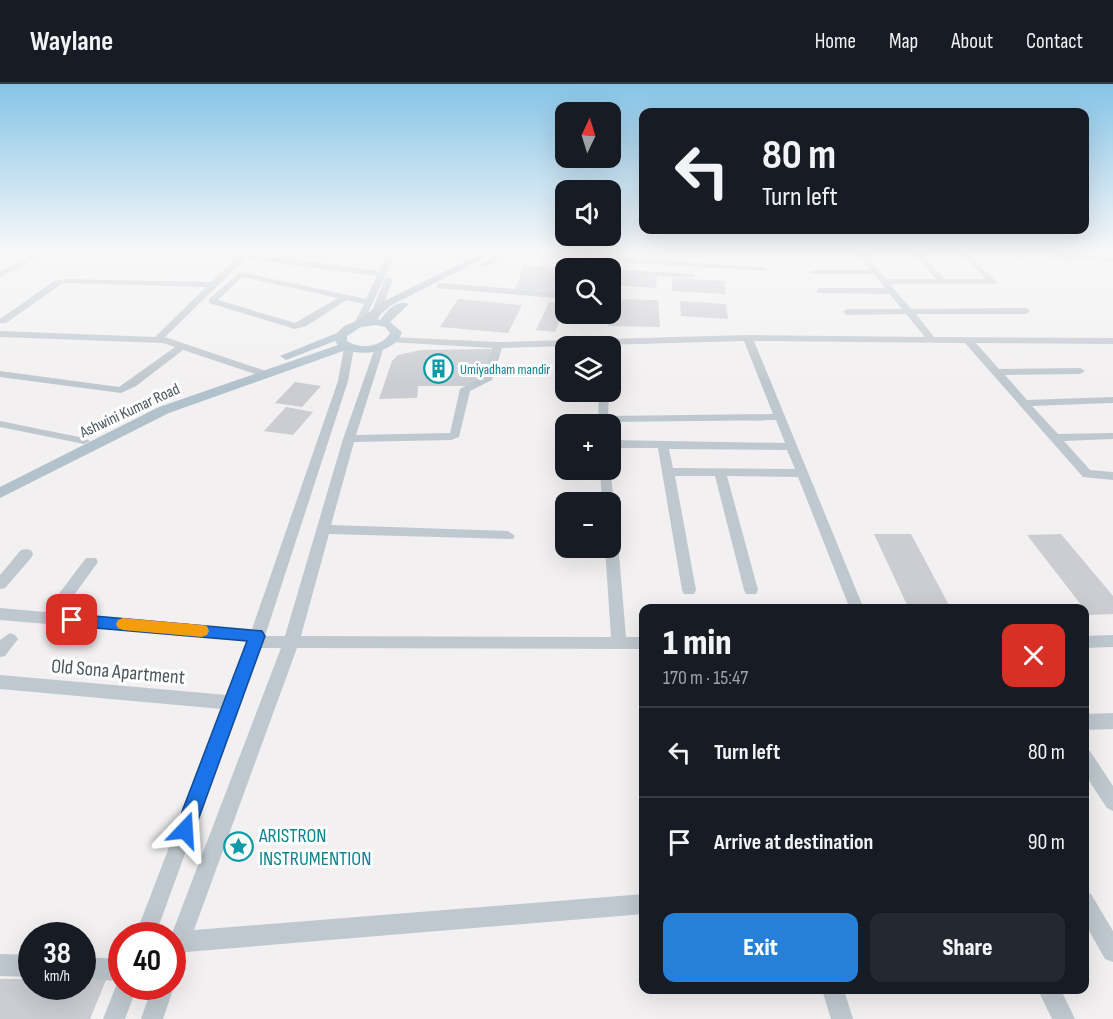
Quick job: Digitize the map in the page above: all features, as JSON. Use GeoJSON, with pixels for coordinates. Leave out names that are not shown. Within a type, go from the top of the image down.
{"type":"FeatureCollection","features":[{"type":"Feature","properties":{"kind":"main road"},"geometry":{"type":"LineString","coordinates":[[369,323],[373,306],[396,296]]}},
{"type":"Feature","properties":{"kind":"main road"},"geometry":{"type":"LineString","coordinates":[[369,323],[394,328],[396,332],[392,340],[379,347],[363,349],[345,343],[349,327],[369,323],[421,296]]}},
{"type":"Feature","properties":{"kind":"main road","name":"Ashwini Kumar Road"},"geometry":{"type":"LineString","coordinates":[[0,483],[165,401],[345,343]]}},
{"type":"Feature","properties":{"kind":"main road","name":"Ashwini Kumar Road"},"geometry":{"type":"LineString","coordinates":[[0,493],[164,410],[260,372]]}},
{"type":"Feature","properties":{"kind":"street"},"geometry":{"type":"LineString","coordinates":[[3,321],[39,296]]}},
{"type":"Feature","properties":{"kind":"street"},"geometry":{"type":"LineString","coordinates":[[158,339],[202,296]]}},
{"type":"Feature","properties":{"kind":"street"},"geometry":{"type":"LineString","coordinates":[[218,296],[212,302],[295,326],[303,324],[346,297]]}},
{"type":"Feature","properties":{"kind":"street"},"geometry":{"type":"LineString","coordinates":[[340,296],[373,306]]}},
{"type":"Feature","properties":{"kind":"street"},"geometry":{"type":"LineString","coordinates":[[373,306],[376,296]]}},
{"type":"Feature","properties":{"kind":"street"},"geometry":{"type":"LineString","coordinates":[[373,306],[378,296]]}},
{"type":"Feature","properties":{"kind":"street"},"geometry":{"type":"LineString","coordinates":[[895,296],[933,340]]}},
{"type":"Feature","properties":{"kind":"street"},"geometry":{"type":"LineString","coordinates":[[847,312],[1026,311]]}},
{"type":"Feature","properties":{"kind":"street"},"geometry":{"type":"LineString","coordinates":[[0,334],[158,339],[260,372]]}},
{"type":"Feature","properties":{"kind":"street"},"geometry":{"type":"LineString","coordinates":[[748,338],[855,604]]}},
{"type":"Feature","properties":{"kind":"street"},"geometry":{"type":"LineString","coordinates":[[621,343],[748,338],[1113,341]]}},
{"type":"Feature","properties":{"kind":"street"},"geometry":{"type":"LineString","coordinates":[[392,340],[498,345],[555,344]]}},
{"type":"Feature","properties":{"kind":"street"},"geometry":{"type":"LineString","coordinates":[[969,340],[1087,474],[1113,476]]}},
{"type":"Feature","properties":{"kind":"street"},"geometry":{"type":"LineString","coordinates":[[150,922],[256,639],[343,381],[345,343]]}},
{"type":"Feature","properties":{"kind":"street"},"geometry":{"type":"LineString","coordinates":[[350,439],[451,437],[455,435],[465,389],[488,378],[498,345]]}},
{"type":"Feature","properties":{"kind":"street"},"geometry":{"type":"LineString","coordinates":[[0,374],[121,390],[182,346]]}},
{"type":"Feature","properties":{"kind":"street"},"geometry":{"type":"LineString","coordinates":[[186,926],[291,643],[379,347]]}},
{"type":"Feature","properties":{"kind":"street"},"geometry":{"type":"LineString","coordinates":[[996,372],[1080,371]]}},
{"type":"Feature","properties":{"kind":"street"},"geometry":{"type":"LineString","coordinates":[[1023,403],[1111,400]]}},
{"type":"Feature","properties":{"kind":"street"},"geometry":{"type":"LineString","coordinates":[[621,421],[780,417]]}},
{"type":"Feature","properties":{"kind":"street"},"geometry":{"type":"LineString","coordinates":[[0,424],[84,441]]}},
{"type":"Feature","properties":{"kind":"street"},"geometry":{"type":"LineString","coordinates":[[1056,438],[1113,436]]}},
{"type":"Feature","properties":{"kind":"street"},"geometry":{"type":"LineString","coordinates":[[621,444],[792,447]]}},
{"type":"Feature","properties":{"kind":"street"},"geometry":{"type":"LineString","coordinates":[[663,445],[689,590]]}},
{"type":"Feature","properties":{"kind":"street"},"geometry":{"type":"LineString","coordinates":[[668,472],[802,473]]}},
{"type":"Feature","properties":{"kind":"street"},"geometry":{"type":"LineString","coordinates":[[720,473],[751,590]]}},
{"type":"Feature","properties":{"kind":"street"},"geometry":{"type":"LineString","coordinates":[[323,530],[508,536]]}},
{"type":"Feature","properties":{"kind":"street"},"geometry":{"type":"LineString","coordinates":[[0,584],[26,555]]}},
{"type":"Feature","properties":{"kind":"street"},"geometry":{"type":"LineString","coordinates":[[612,558],[619,643]]}},
{"type":"Feature","properties":{"kind":"street"},"geometry":{"type":"LineString","coordinates":[[49,618],[91,562]]}},
{"type":"Feature","properties":{"kind":"street"},"geometry":{"type":"LineString","coordinates":[[0,614],[291,643],[639,643]]}},
{"type":"Feature","properties":{"kind":"street"},"geometry":{"type":"LineString","coordinates":[[1089,643],[1110,645]]}},
{"type":"Feature","properties":{"kind":"street","name":"Old Sona Apartment"},"geometry":{"type":"LineString","coordinates":[[0,682],[232,703]]}},
{"type":"Feature","properties":{"kind":"street"},"geometry":{"type":"LineString","coordinates":[[1089,722],[1113,721]]}},
{"type":"Feature","properties":{"kind":"street"},"geometry":{"type":"LineString","coordinates":[[1089,765],[1113,802]]}},
{"type":"Feature","properties":{"kind":"street"},"geometry":{"type":"LineString","coordinates":[[186,942],[639,904]]}},
{"type":"Feature","properties":{"kind":"street"},"geometry":{"type":"LineString","coordinates":[[1089,909],[1113,951]]}},
{"type":"Feature","properties":{"kind":"street"},"geometry":{"type":"LineString","coordinates":[[0,965],[18,966]]}},
{"type":"Feature","properties":{"kind":"street"},"geometry":{"type":"LineString","coordinates":[[834,994],[842,1019]]}},
{"type":"Feature","properties":{"kind":"street"},"geometry":{"type":"LineString","coordinates":[[1051,994],[1064,1019]]}},
{"type":"Feature","properties":{"kind":"street"},"geometry":{"type":"LineString","coordinates":[[114,1019],[121,1000]]}},
{"type":"Feature","properties":{"kind":"street"},"geometry":{"type":"LineString","coordinates":[[152,1019],[159,1000]]}},
{"type":"Feature","properties":{"kind":"building"},"geometry":{"type":"Polygon","coordinates":[[[458,299],[522,305],[508,333],[440,327],[458,299]]]}},
{"type":"Feature","properties":{"kind":"building"},"geometry":{"type":"Polygon","coordinates":[[[621,299],[658,300],[660,327],[608,326],[608,324],[621,324],[621,299]]]}},
{"type":"Feature","properties":{"kind":"building"},"geometry":{"type":"Polygon","coordinates":[[[680,301],[726,304],[728,319],[681,316],[680,301]]]}},
{"type":"Feature","properties":{"kind":"building"},"geometry":{"type":"Polygon","coordinates":[[[549,302],[555,303],[555,324],[558,324],[555,332],[536,330],[549,302]]]}},
{"type":"Feature","properties":{"kind":"building","name":"Umiyadham mandir"},"geometry":{"type":"Polygon","coordinates":[[[491,349],[487,377],[470,386],[418,386],[417,398],[379,399],[392,361],[398,355],[421,350],[491,349]]]}},
{"type":"Feature","properties":{"kind":"building"},"geometry":{"type":"Polygon","coordinates":[[[295,382],[321,386],[302,407],[275,403],[295,382]]]}},
{"type":"Feature","properties":{"kind":"building"},"geometry":{"type":"Polygon","coordinates":[[[286,407],[313,412],[293,435],[264,431],[286,407]]]}},
{"type":"Feature","properties":{"kind":"building"},"geometry":{"type":"Polygon","coordinates":[[[874,534],[911,534],[948,604],[907,604],[874,534]]]}},
{"type":"Feature","properties":{"kind":"building"},"geometry":{"type":"Polygon","coordinates":[[[1061,534],[1113,596],[1113,614],[1089,615],[1089,604],[1080,604],[1027,535],[1061,534]]]}},
{"type":"Feature","properties":{"kind":"building"},"geometry":{"type":"Polygon","coordinates":[[[0,979],[18,979],[18,1000],[96,1000],[96,980],[106,980],[90,1019],[0,1019],[0,979]]]}},
{"type":"Feature","properties":{"kind":"slow traffic"},"geometry":{"type":"LineString","coordinates":[[123,624],[202,631]]}},
{"type":"Feature","properties":{"kind":"place","name":"Umiyadham mandir"},"geometry":{"type":"Point","coordinates":[439,369]}},
{"type":"Feature","properties":{"kind":"place","name":"ARISTRON INSTRUMENTION"},"geometry":{"type":"Point","coordinates":[238,847]}},
{"type":"Feature","properties":{"kind":"route"},"geometry":{"type":"LineString","coordinates":[[72,620],[257,636],[185,830]]}}]}
